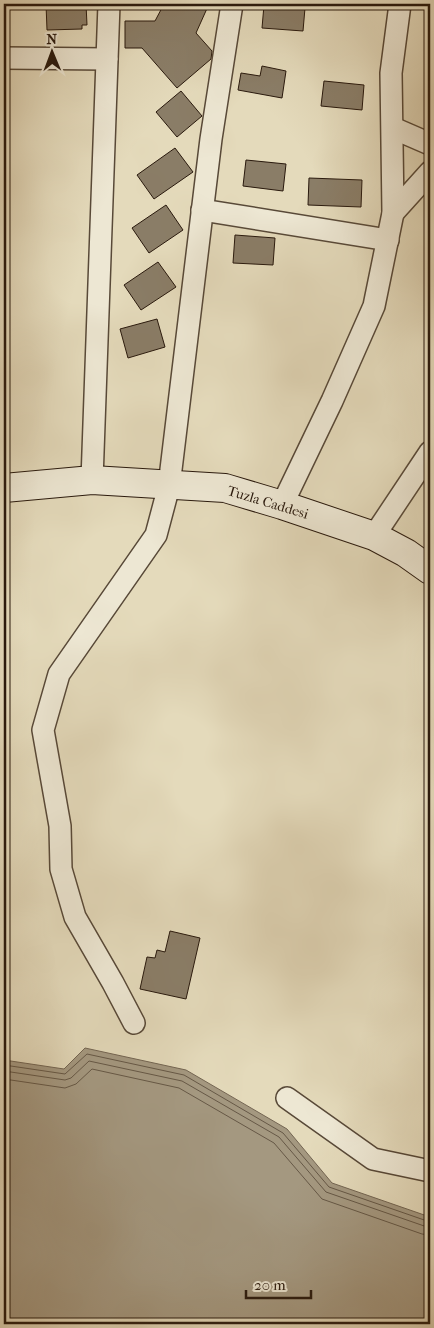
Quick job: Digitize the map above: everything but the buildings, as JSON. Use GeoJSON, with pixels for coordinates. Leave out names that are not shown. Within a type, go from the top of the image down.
{"type":"FeatureCollection","features":[{"type":"Feature","properties":{"kind":"main road","name":"Tuzla Caddesi"},"geometry":{"type":"LineString","coordinates":[[4,488],[92,480],[225,488],[374,536],[406,553],[430,570]]}},
{"type":"Feature","properties":{"kind":"street"},"geometry":{"type":"LineString","coordinates":[[92,480],[110,4]]}},
{"type":"Feature","properties":{"kind":"street"},"geometry":{"type":"LineString","coordinates":[[134,1023],[75,917],[61,869],[60,826],[43,730],[59,674],[156,534],[169,486],[211,139],[232,4]]}},
{"type":"Feature","properties":{"kind":"street"},"geometry":{"type":"LineString","coordinates":[[282,505],[332,402],[374,306],[393,213],[391,72],[400,4]]}},
{"type":"Feature","properties":{"kind":"street"},"geometry":{"type":"LineString","coordinates":[[4,58],[107,59]]}},
{"type":"Feature","properties":{"kind":"street"},"geometry":{"type":"LineString","coordinates":[[393,128],[430,144]]}},
{"type":"Feature","properties":{"kind":"street"},"geometry":{"type":"LineString","coordinates":[[393,213],[430,172]]}},
{"type":"Feature","properties":{"kind":"street"},"geometry":{"type":"LineString","coordinates":[[202,210],[388,240]]}},
{"type":"Feature","properties":{"kind":"street"},"geometry":{"type":"LineString","coordinates":[[374,536],[430,452]]}},
{"type":"Feature","properties":{"kind":"street"},"geometry":{"type":"LineString","coordinates":[[287,1098],[373,1158],[430,1171]]}},
{"type":"Feature","properties":{"kind":"water"},"geometry":{"type":"Polygon","coordinates":[[[85,1048],[186,1070],[287,1129],[332,1183],[430,1217],[430,1324],[4,1324],[4,1060],[64,1069],[85,1048]]]}}]}
